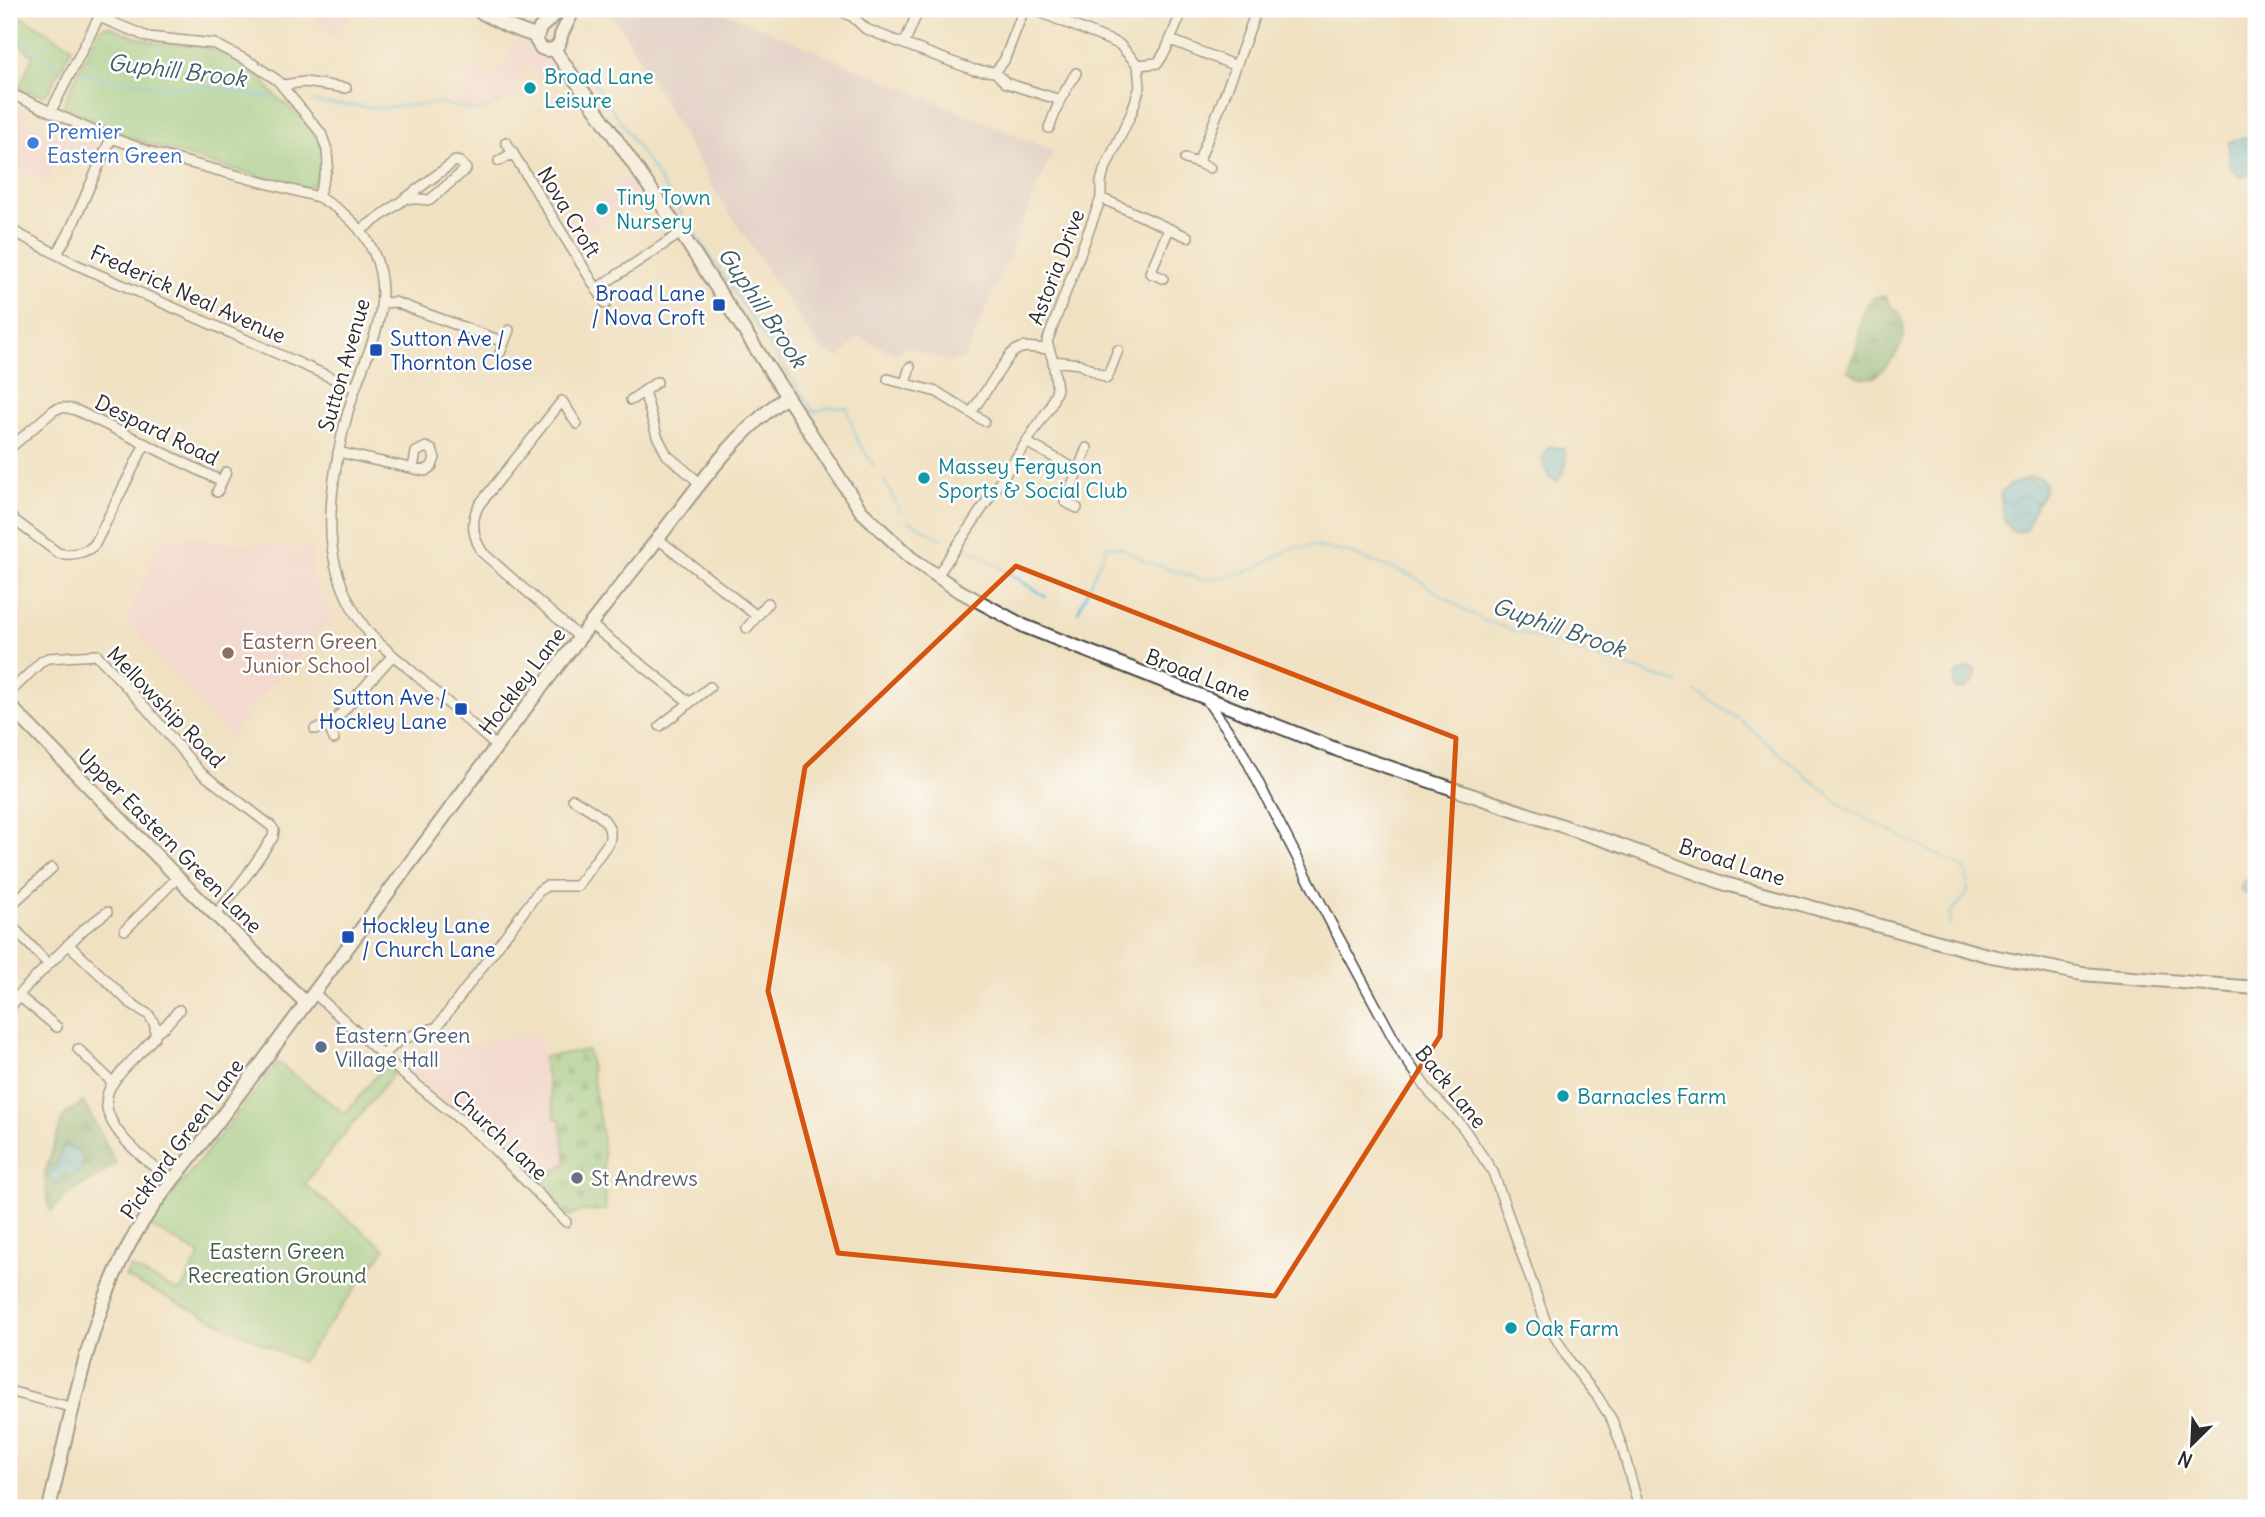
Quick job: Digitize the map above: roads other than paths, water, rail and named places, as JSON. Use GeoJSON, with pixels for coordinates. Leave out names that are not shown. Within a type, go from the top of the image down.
{"type":"FeatureCollection","features":[{"type":"Feature","properties":{"kind":"street"},"geometry":{"type":"LineString","coordinates":[[475,9],[507,26],[539,31],[551,25],[561,35]]}},
{"type":"Feature","properties":{"kind":"street"},"geometry":{"type":"LineString","coordinates":[[561,9],[539,31],[536,40],[545,50],[554,49],[559,44],[575,9]]}},
{"type":"Feature","properties":{"kind":"street"},"geometry":{"type":"LineString","coordinates":[[838,9],[853,17],[866,29],[974,70],[995,72],[1006,83],[1060,100]]}},
{"type":"Feature","properties":{"kind":"street"},"geometry":{"type":"LineString","coordinates":[[904,44],[919,9]]}},
{"type":"Feature","properties":{"kind":"street"},"geometry":{"type":"LineString","coordinates":[[995,72],[1004,61],[1024,9]]}},
{"type":"Feature","properties":{"kind":"street"},"geometry":{"type":"LineString","coordinates":[[1032,9],[1119,44],[1138,65],[1158,63],[1171,40],[1183,9]]}},
{"type":"Feature","properties":{"kind":"street"},"geometry":{"type":"LineString","coordinates":[[1064,21],[1069,9]]}},
{"type":"Feature","properties":{"kind":"street"},"geometry":{"type":"LineString","coordinates":[[51,111],[101,13],[148,37],[215,44],[250,62],[282,85],[321,133],[327,150],[328,165],[318,197]]}},
{"type":"Feature","properties":{"kind":"street"},"geometry":{"type":"LineString","coordinates":[[1198,163],[1254,17]]}},
{"type":"Feature","properties":{"kind":"street"},"geometry":{"type":"LineString","coordinates":[[1171,40],[1236,66]]}},
{"type":"Feature","properties":{"kind":"street","name":"Broad Lane"},"geometry":{"type":"LineString","coordinates":[[554,49],[681,233],[861,511],[911,558],[1024,626],[1338,750],[1726,884],[1987,956],[2082,974],[2256,988]]}},
{"type":"Feature","properties":{"kind":"street","name":"Astoria Drive"},"geometry":{"type":"LineString","coordinates":[[937,576],[1050,407],[1056,389],[1053,361],[1047,342],[1101,198],[1104,171],[1131,114],[1140,87],[1138,65]]}},
{"type":"Feature","properties":{"kind":"street"},"geometry":{"type":"LineString","coordinates":[[1049,128],[1060,100],[1076,73]]}},
{"type":"Feature","properties":{"kind":"street"},"geometry":{"type":"LineString","coordinates":[[282,85],[305,82],[346,88]]}},
{"type":"Feature","properties":{"kind":"street","name":"Sutton Avenue"},"geometry":{"type":"LineString","coordinates":[[9,93],[111,138],[189,164],[318,197],[342,211],[361,230],[377,258],[383,288],[382,303],[375,335],[355,388],[338,452],[332,513],[335,565],[351,605],[371,635],[496,746]]}},
{"type":"Feature","properties":{"kind":"street"},"geometry":{"type":"LineString","coordinates":[[57,254],[111,138]]}},
{"type":"Feature","properties":{"kind":"street","name":"Nova Croft"},"geometry":{"type":"LineString","coordinates":[[506,142],[606,304]]}},
{"type":"Feature","properties":{"kind":"street","name":"Nova Croft"},"geometry":{"type":"LineString","coordinates":[[499,161],[513,153]]}},
{"type":"Feature","properties":{"kind":"street"},"geometry":{"type":"LineString","coordinates":[[1185,159],[1210,169]]}},
{"type":"Feature","properties":{"kind":"street"},"geometry":{"type":"LineString","coordinates":[[361,230],[455,161],[460,162],[466,169],[430,200],[406,198]]}},
{"type":"Feature","properties":{"kind":"street"},"geometry":{"type":"LineString","coordinates":[[1101,198],[1188,237]]}},
{"type":"Feature","properties":{"kind":"street","name":"Frederick Neal Avenue"},"geometry":{"type":"LineString","coordinates":[[9,229],[57,254],[355,388]]}},
{"type":"Feature","properties":{"kind":"street"},"geometry":{"type":"LineString","coordinates":[[1150,273],[1168,229]]}},
{"type":"Feature","properties":{"kind":"street","name":"Nova Croft"},"geometry":{"type":"LineString","coordinates":[[596,289],[681,233]]}},
{"type":"Feature","properties":{"kind":"street"},"geometry":{"type":"LineString","coordinates":[[1138,268],[1163,278]]}},
{"type":"Feature","properties":{"kind":"street"},"geometry":{"type":"LineString","coordinates":[[382,303],[394,302],[504,342]]}},
{"type":"Feature","properties":{"kind":"street"},"geometry":{"type":"LineString","coordinates":[[500,353],[509,330]]}},
{"type":"Feature","properties":{"kind":"street"},"geometry":{"type":"LineString","coordinates":[[971,413],[1018,347],[1048,349]]}},
{"type":"Feature","properties":{"kind":"street"},"geometry":{"type":"LineString","coordinates":[[1102,388],[1118,350]]}},
{"type":"Feature","properties":{"kind":"street"},"geometry":{"type":"LineString","coordinates":[[1053,361],[1080,364],[1107,378]]}},
{"type":"Feature","properties":{"kind":"street"},"geometry":{"type":"LineString","coordinates":[[905,383],[910,367]]}},
{"type":"Feature","properties":{"kind":"street"},"geometry":{"type":"LineString","coordinates":[[888,379],[937,392],[984,421]]}},
{"type":"Feature","properties":{"kind":"street"},"geometry":{"type":"LineString","coordinates":[[631,400],[657,382]]}},
{"type":"Feature","properties":{"kind":"street"},"geometry":{"type":"LineString","coordinates":[[644,391],[657,436],[667,455],[701,484]]}},
{"type":"Feature","properties":{"kind":"street","name":"Hockley Lane"},"geometry":{"type":"LineString","coordinates":[[310,998],[579,637],[737,441],[786,397]]}},
{"type":"Feature","properties":{"kind":"street"},"geometry":{"type":"LineString","coordinates":[[577,424],[562,401],[479,505],[473,517],[475,538],[483,553],[579,637]]}},
{"type":"Feature","properties":{"kind":"street","name":"Despard Road"},"geometry":{"type":"LineString","coordinates":[[9,449],[61,407],[78,411],[221,481]]}},
{"type":"Feature","properties":{"kind":"street"},"geometry":{"type":"LineString","coordinates":[[1026,442],[1077,470]]}},
{"type":"Feature","properties":{"kind":"street"},"geometry":{"type":"LineString","coordinates":[[9,516],[62,554],[90,549],[96,544],[145,444]]}},
{"type":"Feature","properties":{"kind":"street"},"geometry":{"type":"LineString","coordinates":[[1077,508],[1065,502],[1087,448]]}},
{"type":"Feature","properties":{"kind":"street"},"geometry":{"type":"LineString","coordinates":[[338,452],[413,468]]}},
{"type":"Feature","properties":{"kind":"street","name":"Despard Road"},"geometry":{"type":"LineString","coordinates":[[217,492],[226,472]]}},
{"type":"Feature","properties":{"kind":"street"},"geometry":{"type":"LineString","coordinates":[[658,539],[757,616]]}},
{"type":"Feature","properties":{"kind":"street"},"geometry":{"type":"LineString","coordinates":[[747,628],[768,603]]}},
{"type":"Feature","properties":{"kind":"street"},"geometry":{"type":"LineString","coordinates":[[590,624],[688,702]]}},
{"type":"Feature","properties":{"kind":"street","name":"Mellowship Road"},"geometry":{"type":"LineString","coordinates":[[9,693],[48,657],[97,655],[199,771],[271,826],[274,830],[273,837],[215,916]]}},
{"type":"Feature","properties":{"kind":"street"},"geometry":{"type":"LineString","coordinates":[[315,729],[329,727],[393,655]]}},
{"type":"Feature","properties":{"kind":"street"},"geometry":{"type":"LineString","coordinates":[[660,726],[710,687]]}},
{"type":"Feature","properties":{"kind":"street","name":"Back Lane"},"geometry":{"type":"LineString","coordinates":[[1206,699],[1241,749],[1402,1054],[1431,1094],[1462,1126],[1493,1172],[1545,1320],[1572,1365],[1612,1420],[1639,1508]]}},
{"type":"Feature","properties":{"kind":"street","name":"Upper Eastern Green Lane"},"geometry":{"type":"LineString","coordinates":[[9,705],[215,916],[310,998]]}},
{"type":"Feature","properties":{"kind":"street"},"geometry":{"type":"LineString","coordinates":[[329,727],[334,739]]}},
{"type":"Feature","properties":{"kind":"street"},"geometry":{"type":"LineString","coordinates":[[383,1055],[400,1040],[438,1027],[539,891],[546,886],[577,886],[609,842],[611,835],[610,827],[604,820],[573,799]]}},
{"type":"Feature","properties":{"kind":"street"},"geometry":{"type":"LineString","coordinates":[[9,907],[52,868]]}},
{"type":"Feature","properties":{"kind":"street"},"geometry":{"type":"LineString","coordinates":[[125,930],[177,878]]}},
{"type":"Feature","properties":{"kind":"street"},"geometry":{"type":"LineString","coordinates":[[9,1009],[23,990],[83,929],[107,912]]}},
{"type":"Feature","properties":{"kind":"street"},"geometry":{"type":"LineString","coordinates":[[9,923],[48,964]]}},
{"type":"Feature","properties":{"kind":"street"},"geometry":{"type":"LineString","coordinates":[[68,944],[129,1002],[149,1015],[155,1024],[156,1031],[152,1040],[113,1083],[108,1093],[107,1107],[128,1146],[171,1180]]}},
{"type":"Feature","properties":{"kind":"street"},"geometry":{"type":"LineString","coordinates":[[20,997],[57,1027]]}},
{"type":"Feature","properties":{"kind":"street","name":"Church Lane"},"geometry":{"type":"LineString","coordinates":[[310,998],[484,1139],[566,1222]]}},
{"type":"Feature","properties":{"kind":"street","name":"Pickford Green Lane"},"geometry":{"type":"LineString","coordinates":[[49,1508],[104,1303],[128,1247],[171,1180],[310,998]]}},
{"type":"Feature","properties":{"kind":"street"},"geometry":{"type":"LineString","coordinates":[[156,1031],[165,1026],[179,1010]]}},
{"type":"Feature","properties":{"kind":"street"},"geometry":{"type":"LineString","coordinates":[[78,1049],[113,1083]]}},
{"type":"Feature","properties":{"kind":"street"},"geometry":{"type":"LineString","coordinates":[[9,1391],[74,1408]]}},
{"type":"Feature","properties":{"kind":"water"},"geometry":{"type":"Polygon","coordinates":[[[2256,134],[2256,174],[2240,177],[2229,165],[2229,142],[2256,134]]]}},
{"type":"Feature","properties":{"kind":"water"},"geometry":{"type":"Polygon","coordinates":[[[1549,446],[1564,449],[1566,454],[1566,466],[1557,481],[1549,478],[1542,458],[1549,446]]]}},
{"type":"Feature","properties":{"kind":"water"},"geometry":{"type":"Polygon","coordinates":[[[2031,477],[2041,478],[2046,484],[2044,491],[2028,528],[2013,532],[2005,522],[2000,494],[2010,485],[2031,477]]]}},
{"type":"Feature","properties":{"kind":"water"},"geometry":{"type":"Polygon","coordinates":[[[1969,667],[1976,670],[1972,682],[1961,690],[1954,688],[1955,675],[1969,667]]]}},
{"type":"Feature","properties":{"kind":"water"},"geometry":{"type":"Polygon","coordinates":[[[2249,878],[2256,879],[2256,892],[2245,894],[2240,888],[2249,878]]]}},
{"type":"Feature","properties":{"kind":"water"},"geometry":{"type":"Polygon","coordinates":[[[67,1146],[80,1151],[81,1171],[64,1174],[59,1183],[53,1182],[48,1175],[57,1165],[62,1148],[67,1146]]]}},
{"type":"Feature","properties":{"kind":"waterway","name":"Guphill Brook"},"geometry":{"type":"LineString","coordinates":[[9,32],[55,64]]}},
{"type":"Feature","properties":{"kind":"waterway","name":"Guphill Brook"},"geometry":{"type":"LineString","coordinates":[[585,68],[814,412],[830,407],[847,408],[857,440],[873,465]]}},
{"type":"Feature","properties":{"kind":"waterway","name":"Guphill Brook"},"geometry":{"type":"LineString","coordinates":[[80,73],[102,79],[119,79],[166,88],[216,87],[270,98]]}},
{"type":"Feature","properties":{"kind":"waterway","name":"Guphill Brook"},"geometry":{"type":"LineString","coordinates":[[312,102],[379,108],[441,103],[481,112],[498,103]]}},
{"type":"Feature","properties":{"kind":"waterway"},"geometry":{"type":"LineString","coordinates":[[884,480],[900,511]]}},
{"type":"Feature","properties":{"kind":"waterway"},"geometry":{"type":"LineString","coordinates":[[909,521],[942,539]]}},
{"type":"Feature","properties":{"kind":"waterway","name":"Guphill Brook"},"geometry":{"type":"LineString","coordinates":[[1078,612],[1107,546],[1122,548],[1146,562],[1204,580],[1254,569],[1292,548],[1312,546],[1349,553],[1413,576],[1485,621],[1678,683]]}},
{"type":"Feature","properties":{"kind":"waterway","name":"Guphill Brook"},"geometry":{"type":"LineString","coordinates":[[968,549],[1046,597]]}},
{"type":"Feature","properties":{"kind":"waterway"},"geometry":{"type":"LineString","coordinates":[[1695,691],[1739,719],[1842,806],[1965,869],[1967,893],[1950,912],[1950,925]]}},
{"type":"Feature","properties":{"kind":"place","name":"Broad Lane Leisure"},"geometry":{"type":"Point","coordinates":[530,88]}},
{"type":"Feature","properties":{"kind":"place","name":"Premier Eastern Green"},"geometry":{"type":"Point","coordinates":[33,143]}},
{"type":"Feature","properties":{"kind":"place","name":"Tiny Town Nursery"},"geometry":{"type":"Point","coordinates":[602,209]}},
{"type":"Feature","properties":{"kind":"place","name":"Broad Lane / Nova Croft"},"geometry":{"type":"Point","coordinates":[719,305]}},
{"type":"Feature","properties":{"kind":"place","name":"Sutton Ave / Thornton Close"},"geometry":{"type":"Point","coordinates":[376,350]}},
{"type":"Feature","properties":{"kind":"place","name":"Massey Ferguson Sports & Social Club"},"geometry":{"type":"Point","coordinates":[924,478]}},
{"type":"Feature","properties":{"kind":"place","name":"Eastern Green Junior School"},"geometry":{"type":"Point","coordinates":[228,653]}},
{"type":"Feature","properties":{"kind":"place","name":"Sutton Ave / Hockley Lane"},"geometry":{"type":"Point","coordinates":[461,709]}},
{"type":"Feature","properties":{"kind":"place","name":"Hockley Lane / Church Lane"},"geometry":{"type":"Point","coordinates":[348,937]}},
{"type":"Feature","properties":{"kind":"place","name":"Eastern Green Village Hall"},"geometry":{"type":"Point","coordinates":[321,1047]}},
{"type":"Feature","properties":{"kind":"place","name":"Barnacles Farm"},"geometry":{"type":"Point","coordinates":[1563,1096]}},
{"type":"Feature","properties":{"kind":"place","name":"St Andrews"},"geometry":{"type":"Point","coordinates":[577,1178]}},
{"type":"Feature","properties":{"kind":"place","name":"Oak Farm"},"geometry":{"type":"Point","coordinates":[1511,1328]}},
{"type":"Feature","properties":{"kind":"park label","name":"Eastern Green Recreation Ground"},"geometry":{"type":"Point","coordinates":[277,1263]}}]}
